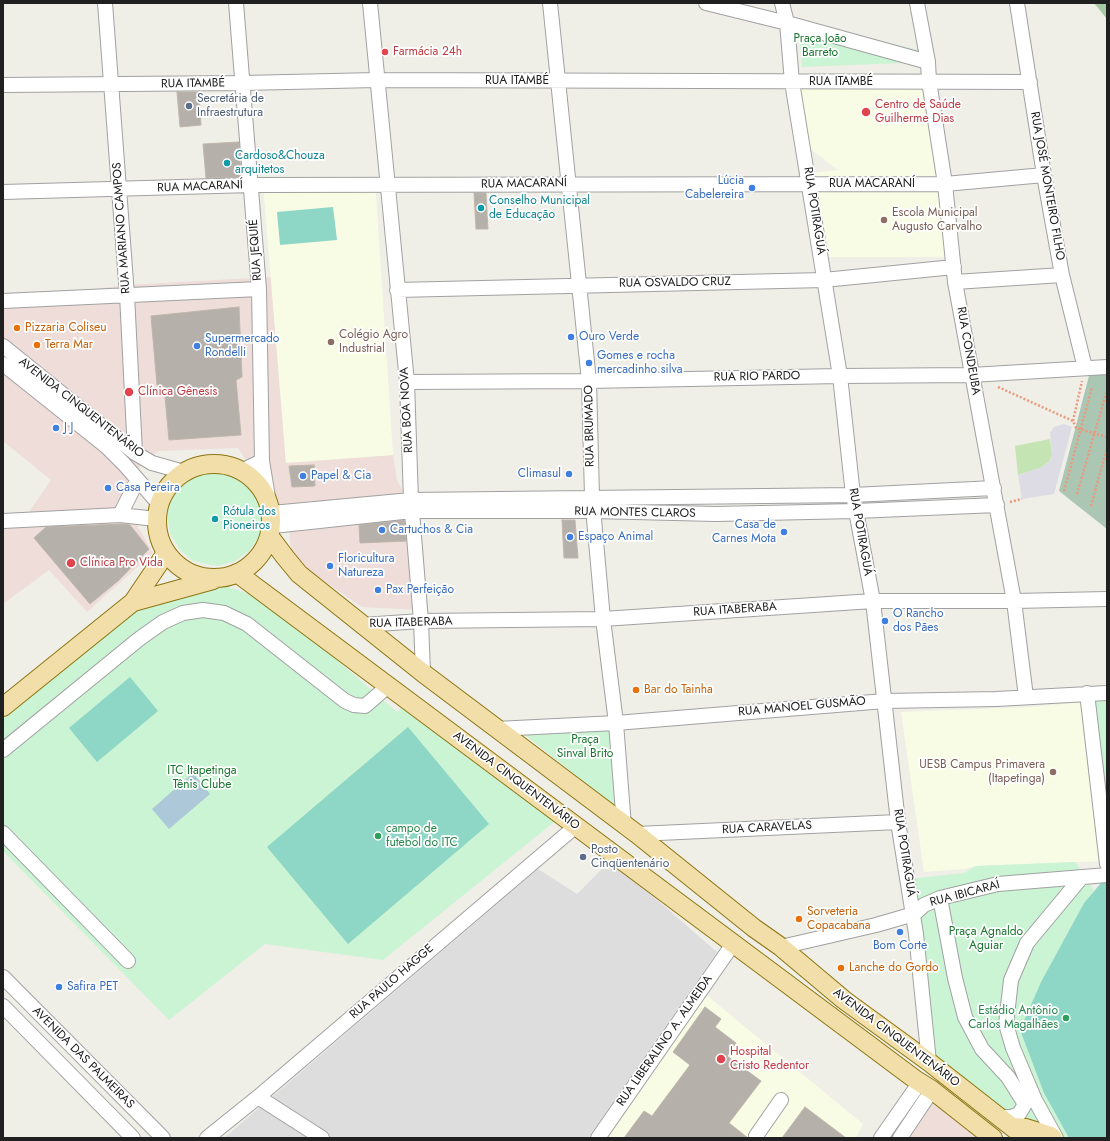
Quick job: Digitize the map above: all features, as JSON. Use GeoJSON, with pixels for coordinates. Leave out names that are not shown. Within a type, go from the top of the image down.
{"type":"FeatureCollection","features":[{"type":"Feature","properties":{"kind":"main road"},"geometry":{"type":"LineString","coordinates":[[133,602],[237,573],[249,567],[262,553],[271,518],[257,481],[243,470],[226,466],[211,465],[184,472],[171,482],[157,512],[160,540],[166,553],[188,572],[203,577],[219,578]]}},
{"type":"Feature","properties":{"kind":"main road","name":"AVENIDA CINQUENTENÁRIO"},"geometry":{"type":"LineString","coordinates":[[271,518],[285,557],[300,574],[423,674],[630,830],[754,928],[781,947],[844,1000],[929,1062],[1011,1130]]}},
{"type":"Feature","properties":{"kind":"main road"},"geometry":{"type":"LineString","coordinates":[[3,707],[133,602],[166,553]]}},
{"type":"Feature","properties":{"kind":"main road","name":"AVENIDA CINQUENTENÁRIO"},"geometry":{"type":"LineString","coordinates":[[237,573],[993,1138]]}},
{"type":"Feature","properties":{"kind":"main road"},"geometry":{"type":"LineString","coordinates":[[781,947],[794,990]]}},
{"type":"Feature","properties":{"kind":"main road","name":"AVENIDA CINQUENTENÁRIO"},"geometry":{"type":"LineString","coordinates":[[932,1091],[1011,1130],[1026,1128],[1053,1138]]}},
{"type":"Feature","properties":{"kind":"street","name":"RUA MARIANO CAMPOS"},"geometry":{"type":"LineString","coordinates":[[105,3],[110,85],[128,295],[136,453]]}},
{"type":"Feature","properties":{"kind":"street","name":"RUA JEQUIÉ"},"geometry":{"type":"LineString","coordinates":[[236,3],[244,83],[259,289],[262,461],[271,518]]}},
{"type":"Feature","properties":{"kind":"street","name":"RUA BOA NOVA"},"geometry":{"type":"LineString","coordinates":[[370,3],[376,80],[407,382],[412,506],[421,621],[423,674]]}},
{"type":"Feature","properties":{"kind":"street","name":"RUA BRUMADO"},"geometry":{"type":"LineString","coordinates":[[550,3],[589,381],[592,497],[603,619],[630,830]]}},
{"type":"Feature","properties":{"kind":"street"},"geometry":{"type":"LineString","coordinates":[[706,3],[787,23],[928,62]]}},
{"type":"Feature","properties":{"kind":"street","name":"RUA POTIRAGUÁ"},"geometry":{"type":"LineString","coordinates":[[782,3],[787,23],[792,82],[840,376],[853,495],[873,601],[898,822],[914,914],[929,1062]]}},
{"type":"Feature","properties":{"kind":"street","name":"RUA CONDEUBA"},"geometry":{"type":"LineString","coordinates":[[917,3],[928,62],[929,81],[945,184],[955,282],[1014,601],[1026,697]]}},
{"type":"Feature","properties":{"kind":"street","name":"RUA JOSÉ MONTEIRO FILHO"},"geometry":{"type":"LineString","coordinates":[[1017,3],[1044,175],[1062,275],[1085,368]]}},
{"type":"Feature","properties":{"kind":"street","name":"RUA ITAMBÉ"},"geometry":{"type":"LineString","coordinates":[[3,85],[110,85],[376,80],[1030,82]]}},
{"type":"Feature","properties":{"kind":"street","name":"RUA MACARANÍ"},"geometry":{"type":"LineString","coordinates":[[3,192],[120,190],[252,185],[945,184],[1044,175]]}},
{"type":"Feature","properties":{"kind":"street","name":"RUA OSVALDO CRUZ"},"geometry":{"type":"LineString","coordinates":[[397,290],[824,280],[954,267]]}},
{"type":"Feature","properties":{"kind":"street"},"geometry":{"type":"LineString","coordinates":[[955,282],[1062,275]]}},
{"type":"Feature","properties":{"kind":"street"},"geometry":{"type":"LineString","coordinates":[[3,301],[259,289]]}},
{"type":"Feature","properties":{"kind":"street","name":"AVENIDA CINQUENTENÁRIO"},"geometry":{"type":"LineString","coordinates":[[3,346],[136,453],[152,463],[184,472]]}},
{"type":"Feature","properties":{"kind":"street","name":"AVENIDA CINQUENTENÁRIO"},"geometry":{"type":"LineString","coordinates":[[3,364],[107,447],[124,464],[157,512]]}},
{"type":"Feature","properties":{"kind":"street","name":"RUA RIO PARDO"},"geometry":{"type":"LineString","coordinates":[[407,382],[589,381],[971,375],[1107,367]]}},
{"type":"Feature","properties":{"kind":"street"},"geometry":{"type":"LineString","coordinates":[[243,470],[262,461]]}},
{"type":"Feature","properties":{"kind":"street"},"geometry":{"type":"LineString","coordinates":[[120,515],[137,481]]}},
{"type":"Feature","properties":{"kind":"street","name":"RUA MONTES CLAROS"},"geometry":{"type":"LineString","coordinates":[[271,518],[412,506],[592,497],[853,495],[994,488]]}},
{"type":"Feature","properties":{"kind":"street","name":"RUA MONTES CLAROS"},"geometry":{"type":"LineString","coordinates":[[412,506],[715,514],[856,511],[997,505]]}},
{"type":"Feature","properties":{"kind":"street"},"geometry":{"type":"LineString","coordinates":[[3,521],[157,512]]}},
{"type":"Feature","properties":{"kind":"street","name":"RUA ITABERABA"},"geometry":{"type":"LineString","coordinates":[[363,625],[421,621],[603,619],[873,601],[1014,601],[1107,599]]}},
{"type":"Feature","properties":{"kind":"street"},"geometry":{"type":"LineString","coordinates":[[3,750],[139,639],[163,622],[183,613],[203,610],[224,613],[247,624],[345,701],[354,705],[365,706],[388,686]]}},
{"type":"Feature","properties":{"kind":"street"},"geometry":{"type":"LineString","coordinates":[[1087,693],[1107,864]]}},
{"type":"Feature","properties":{"kind":"street","name":"RUA MANOEL GUSMÃO"},"geometry":{"type":"LineString","coordinates":[[496,729],[616,723],[885,700],[996,699],[1107,693]]}},
{"type":"Feature","properties":{"kind":"street","name":"RUA CARAVELAS"},"geometry":{"type":"LineString","coordinates":[[630,830],[898,822]]}},
{"type":"Feature","properties":{"kind":"street","name":"RUA PAULO HAGGE"},"geometry":{"type":"LineString","coordinates":[[207,1138],[258,1097],[576,826]]}},
{"type":"Feature","properties":{"kind":"street"},"geometry":{"type":"LineString","coordinates":[[3,833],[128,961]]}},
{"type":"Feature","properties":{"kind":"street","name":"RUA IBICARAÍ"},"geometry":{"type":"LineString","coordinates":[[781,947],[876,925],[914,914],[924,905],[940,898],[998,884],[1107,875]]}},
{"type":"Feature","properties":{"kind":"street"},"geometry":{"type":"LineString","coordinates":[[1056,1138],[1035,1100],[1013,1048],[1006,1024],[1010,980],[1027,943],[1081,878]]}},
{"type":"Feature","properties":{"kind":"street"},"geometry":{"type":"LineString","coordinates":[[940,898],[955,978],[965,1017],[982,1049],[997,1063],[1008,1077],[1025,1104],[1019,1114],[1011,1117],[1011,1130]]}},
{"type":"Feature","properties":{"kind":"street","name":"RUA LIBERALINO A. ALMEIDA"},"geometry":{"type":"LineString","coordinates":[[598,1138],[733,944]]}},
{"type":"Feature","properties":{"kind":"street","name":"AVENIDA DAS PALMEIRAS"},"geometry":{"type":"LineString","coordinates":[[3,977],[163,1138]]}},
{"type":"Feature","properties":{"kind":"street","name":"AVENIDA DAS PALMEIRAS"},"geometry":{"type":"LineString","coordinates":[[3,1006],[133,1138]]}},
{"type":"Feature","properties":{"kind":"street"},"geometry":{"type":"LineString","coordinates":[[989,1056],[1004,1055],[1013,1048]]}},
{"type":"Feature","properties":{"kind":"street"},"geometry":{"type":"LineString","coordinates":[[881,1138],[932,1091]]}},
{"type":"Feature","properties":{"kind":"street"},"geometry":{"type":"LineString","coordinates":[[900,1138],[932,1091]]}},
{"type":"Feature","properties":{"kind":"street"},"geometry":{"type":"LineString","coordinates":[[258,1097],[322,1138]]}},
{"type":"Feature","properties":{"kind":"street"},"geometry":{"type":"LineString","coordinates":[[756,1136],[781,1100]]}},
{"type":"Feature","properties":{"kind":"path"},"geometry":{"type":"LineString","coordinates":[[1076,428],[1073,421],[1085,368]]}},
{"type":"Feature","properties":{"kind":"path"},"geometry":{"type":"LineString","coordinates":[[971,375],[1073,421]]}},
{"type":"Feature","properties":{"kind":"path"},"geometry":{"type":"LineString","coordinates":[[1064,491],[1092,387]]}},
{"type":"Feature","properties":{"kind":"path"},"geometry":{"type":"LineString","coordinates":[[1077,494],[1107,390]]}},
{"type":"Feature","properties":{"kind":"path"},"geometry":{"type":"LineString","coordinates":[[1072,427],[1107,437]]}},
{"type":"Feature","properties":{"kind":"path"},"geometry":{"type":"LineString","coordinates":[[1091,506],[1107,448]]}},
{"type":"Feature","properties":{"kind":"shaded area"},"geometry":{"type":"Polygon","coordinates":[[[929,81],[957,257],[827,257],[810,173],[838,170],[803,143],[792,82],[929,81]]]}},
{"type":"Feature","properties":{"kind":"shaded area","name":"Colégio Agro Industrial"},"geometry":{"type":"Polygon","coordinates":[[[375,179],[393,455],[286,463],[263,184],[375,179]]]}},
{"type":"Feature","properties":{"kind":"shaded area"},"geometry":{"type":"Polygon","coordinates":[[[333,207],[337,240],[280,245],[277,212],[333,207]]]}},
{"type":"Feature","properties":{"kind":"shaded area"},"geometry":{"type":"Polygon","coordinates":[[[271,277],[286,462],[393,455],[397,481],[416,511],[419,610],[362,607],[301,565],[291,553],[289,525],[238,448],[158,451],[131,475],[119,505],[136,523],[153,553],[87,612],[49,570],[3,604],[3,516],[27,515],[51,480],[3,441],[3,298],[55,294],[127,285],[271,277]]]}},
{"type":"Feature","properties":{"kind":"shaded area"},"geometry":{"type":"Polygon","coordinates":[[[1107,363],[1107,529],[1059,491],[1091,368],[1107,363]]]}},
{"type":"Feature","properties":{"kind":"shaded area"},"geometry":{"type":"Polygon","coordinates":[[[1064,424],[1072,427],[1054,494],[1022,499],[1018,475],[1040,468],[1049,462],[1052,455],[1050,433],[1054,427],[1064,424]]]}},
{"type":"Feature","properties":{"kind":"shaded area"},"geometry":{"type":"Polygon","coordinates":[[[130,677],[158,711],[97,762],[69,728],[130,677]]]}},
{"type":"Feature","properties":{"kind":"shaded area"},"geometry":{"type":"Polygon","coordinates":[[[1084,702],[1107,861],[976,866],[965,869],[924,872],[901,712],[1031,707],[1084,702]]]}},
{"type":"Feature","properties":{"kind":"shaded area","name":"campo de futebol do ITC"},"geometry":{"type":"Polygon","coordinates":[[[408,727],[489,824],[348,944],[267,847],[408,727]]]}},
{"type":"Feature","properties":{"kind":"shaded area"},"geometry":{"type":"Polygon","coordinates":[[[193,773],[210,794],[169,829],[152,809],[193,773]]]}},
{"type":"Feature","properties":{"kind":"shaded area"},"geometry":{"type":"Polygon","coordinates":[[[611,860],[717,952],[588,1138],[224,1138],[538,869],[577,894],[611,860]]]}},
{"type":"Feature","properties":{"kind":"shaded area","name":"Estádio Antônio Carlos Magalhães"},"geometry":{"type":"Polygon","coordinates":[[[1107,876],[1107,1138],[1069,1138],[1044,1093],[1020,1030],[1041,982],[1084,903],[1107,876]]]}},
{"type":"Feature","properties":{"kind":"shaded area","name":"Hospital Cristo Redentor"},"geometry":{"type":"Polygon","coordinates":[[[704,993],[863,1124],[856,1138],[604,1138],[704,993]]]}},
{"type":"Feature","properties":{"kind":"shaded area"},"geometry":{"type":"Polygon","coordinates":[[[935,1098],[988,1138],[907,1138],[935,1098]]]}},
{"type":"Feature","properties":{"kind":"green space"},"geometry":{"type":"Polygon","coordinates":[[[1094,3],[1107,3],[1107,19],[1094,3]]]}},
{"type":"Feature","properties":{"kind":"green space","name":"Praça João Barreto"},"geometry":{"type":"Polygon","coordinates":[[[798,21],[923,51],[925,62],[802,67],[798,21]]]}},
{"type":"Feature","properties":{"kind":"green space"},"geometry":{"type":"Polygon","coordinates":[[[1050,439],[1052,455],[1049,462],[1040,468],[1018,475],[1015,446],[1050,439]]]}},
{"type":"Feature","properties":{"kind":"green space","name":"Rótula dos Pioneiros"},"geometry":{"type":"Polygon","coordinates":[[[215,473],[235,474],[252,486],[260,504],[262,524],[258,538],[249,551],[235,561],[217,566],[193,561],[180,550],[170,533],[167,514],[172,495],[180,483],[194,475],[215,473]]]}},
{"type":"Feature","properties":{"kind":"green space","name":"ITC Itapetinga Tênis Clube"},"geometry":{"type":"Polygon","coordinates":[[[214,582],[267,600],[397,712],[412,697],[564,814],[383,960],[265,944],[169,1020],[3,851],[3,714],[140,599],[214,582]]]}},
{"type":"Feature","properties":{"kind":"green space"},"geometry":{"type":"Polygon","coordinates":[[[1107,700],[1107,805],[1094,702],[1107,700]]]}},
{"type":"Feature","properties":{"kind":"green space","name":"Praça Sinval Brito"},"geometry":{"type":"Polygon","coordinates":[[[610,718],[620,810],[510,723],[610,718]]]}},
{"type":"Feature","properties":{"kind":"green space","name":"Praça Agnaldo Aguiar"},"geometry":{"type":"Polygon","coordinates":[[[1075,862],[1094,890],[1084,903],[1041,982],[1020,1030],[1044,1093],[1069,1138],[1026,1138],[929,1054],[910,879],[964,873],[976,866],[1075,862]]]}},
{"type":"Feature","properties":{"kind":"building","name":"Secretária de Infraestrutura"},"geometry":{"type":"Polygon","coordinates":[[[177,92],[199,92],[201,125],[180,127],[177,92]]]}},
{"type":"Feature","properties":{"kind":"building","name":"Cardoso&Chouza arquitetos"},"geometry":{"type":"Polygon","coordinates":[[[239,142],[241,177],[206,178],[203,144],[239,142]]]}},
{"type":"Feature","properties":{"kind":"building","name":"Conselho Municipal de Educação"},"geometry":{"type":"Polygon","coordinates":[[[474,193],[486,193],[488,229],[476,229],[474,193]]]}},
{"type":"Feature","properties":{"kind":"building","name":"Supermercado Rondelli"},"geometry":{"type":"Polygon","coordinates":[[[239,307],[242,377],[236,380],[241,435],[169,440],[164,386],[157,385],[151,316],[239,307]]]}},
{"type":"Feature","properties":{"kind":"building","name":"Papel & Cia"},"geometry":{"type":"Polygon","coordinates":[[[314,465],[315,486],[292,487],[289,466],[314,465]]]}},
{"type":"Feature","properties":{"kind":"building","name":"Cartuchos & Cia"},"geometry":{"type":"Polygon","coordinates":[[[404,520],[406,541],[360,543],[359,525],[404,520]]]}},
{"type":"Feature","properties":{"kind":"building","name":"Espaço Animal"},"geometry":{"type":"Polygon","coordinates":[[[562,520],[575,520],[578,558],[564,558],[562,520]]]}},
{"type":"Feature","properties":{"kind":"building"},"geometry":{"type":"Polygon","coordinates":[[[130,525],[149,549],[119,580],[90,604],[34,538],[46,527],[130,525]]]}},
{"type":"Feature","properties":{"kind":"building"},"geometry":{"type":"Polygon","coordinates":[[[705,1007],[721,1019],[715,1027],[736,1043],[727,1056],[761,1081],[729,1123],[748,1138],[624,1138],[644,1111],[652,1116],[690,1065],[673,1052],[705,1007]]]}},
{"type":"Feature","properties":{"kind":"building"},"geometry":{"type":"Polygon","coordinates":[[[805,1107],[846,1138],[782,1138],[805,1107]]]}},
{"type":"Feature","properties":{"kind":"place","name":"Farmácia 24h"},"geometry":{"type":"Point","coordinates":[385,52]}},
{"type":"Feature","properties":{"kind":"place","name":"Secretária de Infraestrutura"},"geometry":{"type":"Point","coordinates":[189,106]}},
{"type":"Feature","properties":{"kind":"place","name":"Centro de Saúde Guilherme Dias"},"geometry":{"type":"Point","coordinates":[866,112]}},
{"type":"Feature","properties":{"kind":"place","name":"Cardoso&Chouza arquitetos"},"geometry":{"type":"Point","coordinates":[227,163]}},
{"type":"Feature","properties":{"kind":"place","name":"Lúcia Cabelereira"},"geometry":{"type":"Point","coordinates":[752,188]}},
{"type":"Feature","properties":{"kind":"place","name":"Conselho Municipal de Educação"},"geometry":{"type":"Point","coordinates":[481,208]}},
{"type":"Feature","properties":{"kind":"place","name":"Escola Municipal Augusto Carvalho"},"geometry":{"type":"Point","coordinates":[884,220]}},
{"type":"Feature","properties":{"kind":"place","name":"Pizzaria Coliseu"},"geometry":{"type":"Point","coordinates":[17,328]}},
{"type":"Feature","properties":{"kind":"place","name":"Ouro Verde"},"geometry":{"type":"Point","coordinates":[571,337]}},
{"type":"Feature","properties":{"kind":"place","name":"Colégio Agro Industrial"},"geometry":{"type":"Point","coordinates":[331,342]}},
{"type":"Feature","properties":{"kind":"place","name":"Terra Mar"},"geometry":{"type":"Point","coordinates":[37,345]}},
{"type":"Feature","properties":{"kind":"place","name":"Supermercado Rondelli"},"geometry":{"type":"Point","coordinates":[197,346]}},
{"type":"Feature","properties":{"kind":"place","name":"Gomes e rocha mercadinho silva"},"geometry":{"type":"Point","coordinates":[589,363]}},
{"type":"Feature","properties":{"kind":"place","name":"Clínica Gênesis"},"geometry":{"type":"Point","coordinates":[129,392]}},
{"type":"Feature","properties":{"kind":"place","name":"J J"},"geometry":{"type":"Point","coordinates":[56,428]}},
{"type":"Feature","properties":{"kind":"place","name":"Climasul"},"geometry":{"type":"Point","coordinates":[569,474]}},
{"type":"Feature","properties":{"kind":"place","name":"Papel & Cia"},"geometry":{"type":"Point","coordinates":[303,476]}},
{"type":"Feature","properties":{"kind":"place","name":"Casa Pereira"},"geometry":{"type":"Point","coordinates":[108,488]}},
{"type":"Feature","properties":{"kind":"place","name":"Rótula dos Pioneiros"},"geometry":{"type":"Point","coordinates":[215,519]}},
{"type":"Feature","properties":{"kind":"place","name":"Cartuchos & Cia"},"geometry":{"type":"Point","coordinates":[382,530]}},
{"type":"Feature","properties":{"kind":"place","name":"Casa de Carnes Mota"},"geometry":{"type":"Point","coordinates":[784,532]}},
{"type":"Feature","properties":{"kind":"place","name":"Espaço Animal"},"geometry":{"type":"Point","coordinates":[570,537]}},
{"type":"Feature","properties":{"kind":"place","name":"Clínica Pro Vida"},"geometry":{"type":"Point","coordinates":[71,563]}},
{"type":"Feature","properties":{"kind":"place","name":"Floricultura Natureza"},"geometry":{"type":"Point","coordinates":[330,566]}},
{"type":"Feature","properties":{"kind":"place","name":"Pax Perfeição"},"geometry":{"type":"Point","coordinates":[378,590]}},
{"type":"Feature","properties":{"kind":"place","name":"O Rancho dos Pães"},"geometry":{"type":"Point","coordinates":[885,621]}},
{"type":"Feature","properties":{"kind":"place","name":"Bar do Tainha"},"geometry":{"type":"Point","coordinates":[636,690]}},
{"type":"Feature","properties":{"kind":"place","name":"UESB Campus Primavera (Itapetinga)"},"geometry":{"type":"Point","coordinates":[1053,772]}},
{"type":"Feature","properties":{"kind":"place","name":"campo de futebol do ITC"},"geometry":{"type":"Point","coordinates":[378,836]}},
{"type":"Feature","properties":{"kind":"place","name":"Posto Cinqüentenário"},"geometry":{"type":"Point","coordinates":[583,857]}},
{"type":"Feature","properties":{"kind":"place","name":"Sorveteria Copacabana"},"geometry":{"type":"Point","coordinates":[799,919]}},
{"type":"Feature","properties":{"kind":"place","name":"Bom Corte"},"geometry":{"type":"Point","coordinates":[900,932]}},
{"type":"Feature","properties":{"kind":"place","name":"Lanche do Gordo"},"geometry":{"type":"Point","coordinates":[841,968]}},
{"type":"Feature","properties":{"kind":"place","name":"Safira PET"},"geometry":{"type":"Point","coordinates":[59,987]}},
{"type":"Feature","properties":{"kind":"place","name":"Estádio Antônio Carlos Magalhães"},"geometry":{"type":"Point","coordinates":[1066,1018]}},
{"type":"Feature","properties":{"kind":"place","name":"Hospital Cristo Redentor"},"geometry":{"type":"Point","coordinates":[721,1059]}}]}
